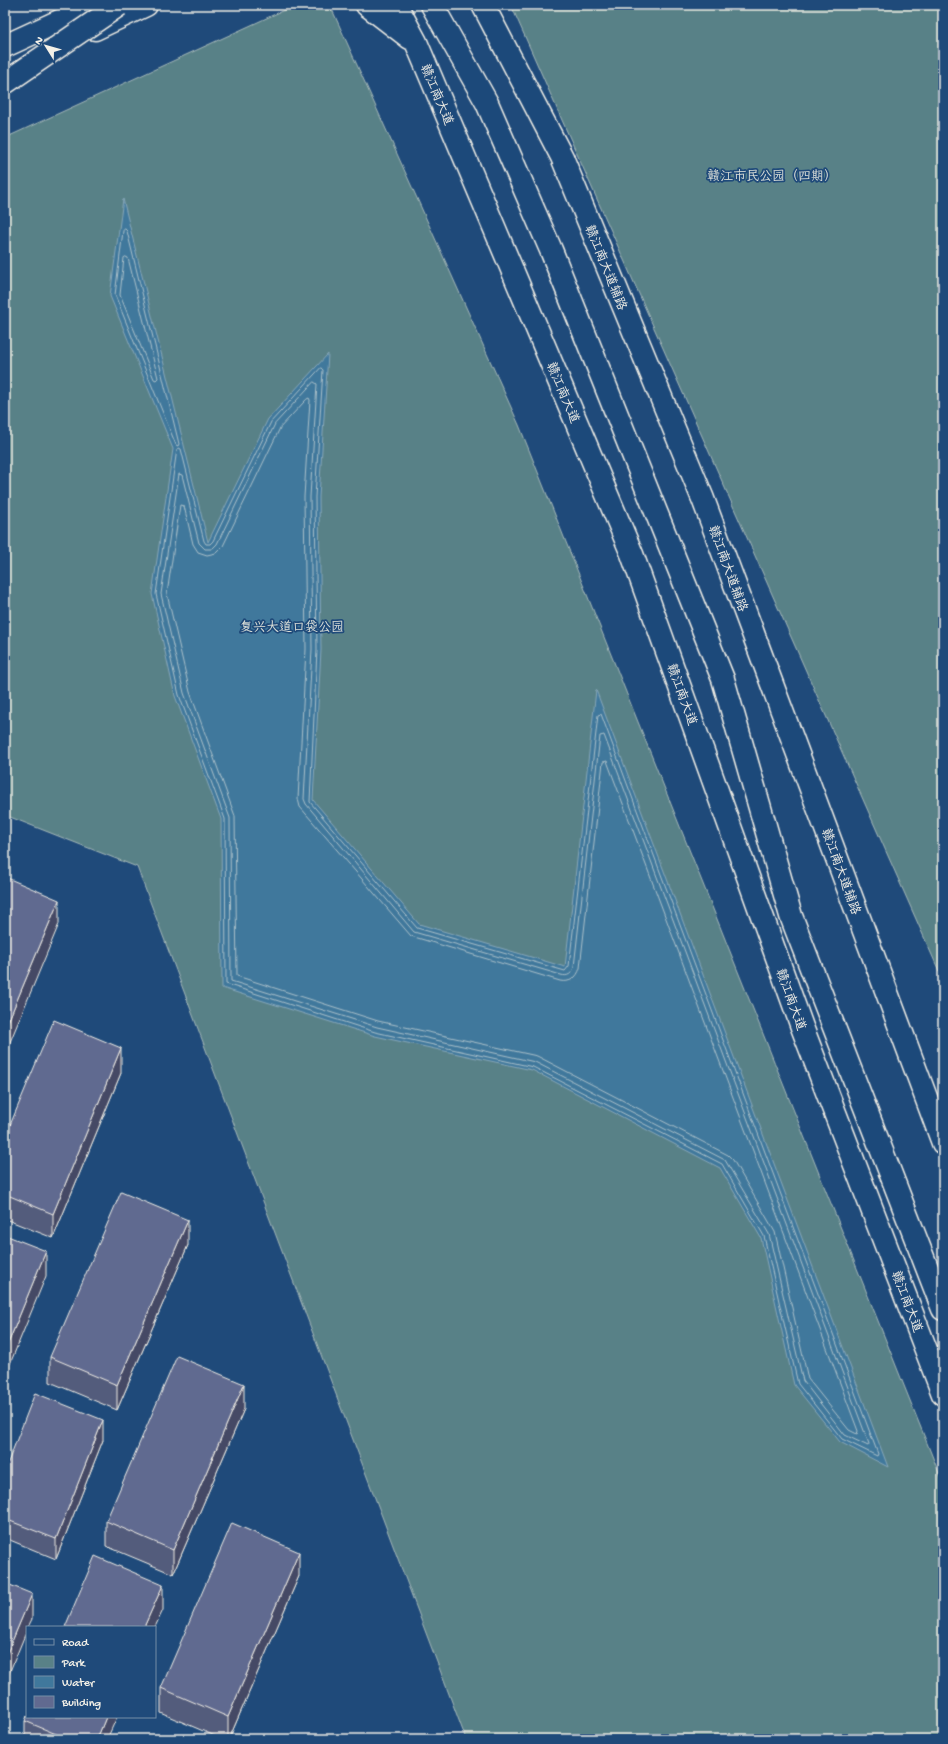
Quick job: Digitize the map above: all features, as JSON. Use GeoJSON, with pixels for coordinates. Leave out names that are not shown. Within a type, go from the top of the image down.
{"type":"FeatureCollection","features":[{"type":"Feature","properties":{"kind":"main road"},"geometry":{"type":"LineString","coordinates":[[5,46],[94,5]]}},
{"type":"Feature","properties":{"kind":"main road"},"geometry":{"type":"LineString","coordinates":[[367,5],[416,42]]}},
{"type":"Feature","properties":{"kind":"main road","name":"赣江南大道"},"geometry":{"type":"LineString","coordinates":[[396,5],[416,42],[632,554],[802,1027],[943,1394]]}},
{"type":"Feature","properties":{"kind":"main road"},"geometry":{"type":"LineString","coordinates":[[432,5],[487,103],[551,250],[723,679],[792,916],[943,1309]]}},
{"type":"Feature","properties":{"kind":"main road","name":"赣江南大道辅路"},"geometry":{"type":"LineString","coordinates":[[483,5],[562,157],[703,500],[943,1144]]}},
{"type":"Feature","properties":{"kind":"main road"},"geometry":{"type":"LineString","coordinates":[[5,70],[139,6]]}},
{"type":"Feature","properties":{"kind":"main road"},"geometry":{"type":"LineString","coordinates":[[5,83],[139,6]]}},
{"type":"Feature","properties":{"kind":"green space","name":"复兴大道口袋公园"},"geometry":{"type":"Polygon","coordinates":[[[295,5],[330,5],[519,425],[943,1483],[943,1739],[466,1739],[137,867],[5,815],[5,138],[295,5]]]}},
{"type":"Feature","properties":{"kind":"green space","name":"赣江市民公园（四期）"},"geometry":{"type":"Polygon","coordinates":[[[511,5],[943,5],[943,980],[511,5]]]}},
{"type":"Feature","properties":{"kind":"water"},"geometry":{"type":"Polygon","coordinates":[[[123,199],[208,542],[268,419],[328,354],[319,497],[321,650],[313,800],[419,924],[565,967],[596,690],[888,1467],[840,1442],[794,1385],[761,1238],[720,1168],[532,1070],[375,1036],[222,988],[221,819],[175,696],[152,594],[173,449],[110,296],[123,199]]]}},
{"type":"Feature","properties":{"kind":"building"},"geometry":{"type":"Polygon","coordinates":[[[5,877],[59,900],[5,1029],[5,877]]]}},
{"type":"Feature","properties":{"kind":"building"},"geometry":{"type":"Polygon","coordinates":[[[54,1020],[121,1048],[53,1214],[5,1194],[5,1137],[54,1020]]]}},
{"type":"Feature","properties":{"kind":"building"},"geometry":{"type":"Polygon","coordinates":[[[121,1192],[188,1220],[117,1385],[50,1357],[121,1192]]]}},
{"type":"Feature","properties":{"kind":"building"},"geometry":{"type":"Polygon","coordinates":[[[5,1235],[46,1251],[5,1351],[5,1235]]]}},
{"type":"Feature","properties":{"kind":"building"},"geometry":{"type":"Polygon","coordinates":[[[177,1356],[244,1384],[173,1550],[106,1521],[177,1356]]]}},
{"type":"Feature","properties":{"kind":"building"},"geometry":{"type":"Polygon","coordinates":[[[35,1393],[103,1420],[56,1539],[5,1519],[5,1470],[35,1393]]]}},
{"type":"Feature","properties":{"kind":"building"},"geometry":{"type":"Polygon","coordinates":[[[232,1523],[299,1552],[228,1717],[161,1688],[232,1523]]]}},
{"type":"Feature","properties":{"kind":"building"},"geometry":{"type":"Polygon","coordinates":[[[95,1556],[163,1585],[144,1626],[65,1626],[95,1556]]]}},
{"type":"Feature","properties":{"kind":"building"},"geometry":{"type":"Polygon","coordinates":[[[5,1583],[32,1594],[5,1658],[5,1583]]]}},
{"type":"Feature","properties":{"kind":"building"},"geometry":{"type":"Polygon","coordinates":[[[26,1718],[106,1718],[97,1739],[68,1739],[25,1721],[26,1718]]]}}]}
